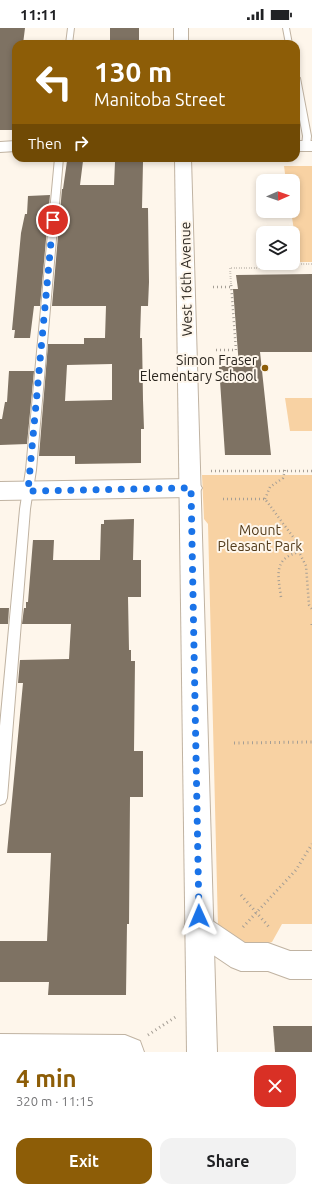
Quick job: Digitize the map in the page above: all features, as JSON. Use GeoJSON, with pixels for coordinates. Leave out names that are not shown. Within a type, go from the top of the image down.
{"type":"FeatureCollection","features":[{"type":"Feature","properties":{"kind":"street"},"geometry":{"type":"LineString","coordinates":[[181,28],[181,40]]}},
{"type":"Feature","properties":{"kind":"street"},"geometry":{"type":"LineString","coordinates":[[0,146],[12,146]]}},
{"type":"Feature","properties":{"kind":"street","name":"West 16th Avenue"},"geometry":{"type":"LineString","coordinates":[[183,162],[191,488],[198,928],[202,1052]]}},
{"type":"Feature","properties":{"kind":"street"},"geometry":{"type":"LineString","coordinates":[[0,491],[191,488]]}},
{"type":"Feature","properties":{"kind":"street"},"geometry":{"type":"LineString","coordinates":[[198,928],[241,957],[268,957],[301,965]]}},
{"type":"Feature","properties":{"kind":"street"},"geometry":{"type":"LineString","coordinates":[[0,1049],[127,1051]]}},
{"type":"Feature","properties":{"kind":"lane"},"geometry":{"type":"LineString","coordinates":[[70,40],[71,28]]}},
{"type":"Feature","properties":{"kind":"lane"},"geometry":{"type":"LineString","coordinates":[[286,28],[289,40]]}},
{"type":"Feature","properties":{"kind":"lane"},"geometry":{"type":"LineString","coordinates":[[300,99],[307,136],[305,146]]}},
{"type":"Feature","properties":{"kind":"lane"},"geometry":{"type":"LineString","coordinates":[[0,798],[59,162]]}},
{"type":"Feature","properties":{"kind":"path"},"geometry":{"type":"LineString","coordinates":[[216,350],[236,350],[230,268],[276,268],[299,264],[312,264]]}},
{"type":"Feature","properties":{"kind":"path"},"geometry":{"type":"LineString","coordinates":[[213,287],[232,287]]}},
{"type":"Feature","properties":{"kind":"path"},"geometry":{"type":"LineString","coordinates":[[265,499],[270,487],[283,478],[285,470]]}},
{"type":"Feature","properties":{"kind":"path"},"geometry":{"type":"LineString","coordinates":[[210,471],[312,471]]}},
{"type":"Feature","properties":{"kind":"path"},"geometry":{"type":"LineString","coordinates":[[223,499],[265,499]]}},
{"type":"Feature","properties":{"kind":"path"},"geometry":{"type":"LineString","coordinates":[[265,499],[296,541],[299,552],[306,566],[309,605],[312,609]]}},
{"type":"Feature","properties":{"kind":"path"},"geometry":{"type":"LineString","coordinates":[[281,597],[278,572],[280,562],[289,554],[299,552]]}},
{"type":"Feature","properties":{"kind":"path"},"geometry":{"type":"LineString","coordinates":[[234,743],[312,742]]}},
{"type":"Feature","properties":{"kind":"path"},"geometry":{"type":"LineString","coordinates":[[243,927],[296,870],[312,844]]}},
{"type":"Feature","properties":{"kind":"path"},"geometry":{"type":"LineString","coordinates":[[241,895],[270,928]]}},
{"type":"Feature","properties":{"kind":"path"},"geometry":{"type":"LineString","coordinates":[[127,1051],[183,1012]]}},
{"type":"Feature","properties":{"kind":"green space"},"geometry":{"type":"Polygon","coordinates":[[[284,166],[312,166],[312,262],[300,262],[300,226],[293,226],[292,218],[300,218],[300,174],[285,174],[284,166]]]}},
{"type":"Feature","properties":{"kind":"green space"},"geometry":{"type":"Polygon","coordinates":[[[285,398],[312,398],[312,431],[290,431],[285,398]]]}},
{"type":"Feature","properties":{"kind":"green space","name":"Mount Pleasant Park"},"geometry":{"type":"Polygon","coordinates":[[[202,475],[312,475],[312,924],[282,924],[272,942],[262,945],[236,945],[218,927],[208,524],[204,519],[202,475]]]}},
{"type":"Feature","properties":{"kind":"building"},"geometry":{"type":"Polygon","coordinates":[[[0,28],[25,28],[24,40],[12,40],[12,130],[0,130],[0,28]]]}},
{"type":"Feature","properties":{"kind":"building"},"geometry":{"type":"Polygon","coordinates":[[[110,28],[139,28],[139,40],[110,40],[110,28]]]}},
{"type":"Feature","properties":{"kind":"building"},"geometry":{"type":"Polygon","coordinates":[[[67,162],[83,162],[80,185],[114,185],[115,162],[143,162],[142,208],[148,208],[149,282],[148,306],[141,306],[140,338],[142,338],[144,429],[141,429],[141,463],[75,464],[75,456],[39,456],[48,344],[84,344],[84,338],[105,338],[106,306],[52,306],[62,189],[67,162]],[[112,364],[67,365],[65,401],[112,400],[112,364]]]}},
{"type":"Feature","properties":{"kind":"building"},"geometry":{"type":"Polygon","coordinates":[[[50,195],[40,306],[34,306],[30,338],[14,338],[15,330],[12,330],[21,233],[25,214],[27,214],[28,196],[50,195]]]}},
{"type":"Feature","properties":{"kind":"building"},"geometry":{"type":"Polygon","coordinates":[[[312,274],[312,352],[260,352],[271,455],[225,455],[219,366],[239,366],[233,289],[238,289],[236,275],[312,274]]]}},
{"type":"Feature","properties":{"kind":"building"},"geometry":{"type":"Polygon","coordinates":[[[9,371],[34,371],[27,444],[0,445],[0,419],[2,419],[5,402],[7,402],[9,371]]]}},
{"type":"Feature","properties":{"kind":"building"},"geometry":{"type":"Polygon","coordinates":[[[134,519],[133,560],[141,560],[141,597],[128,597],[129,650],[131,650],[131,661],[135,661],[134,751],[143,751],[143,797],[130,797],[129,924],[127,924],[126,995],[48,995],[49,982],[0,982],[0,941],[47,941],[51,853],[7,853],[23,683],[18,683],[20,660],[69,659],[71,624],[22,624],[24,608],[26,608],[26,602],[28,602],[33,540],[54,540],[53,560],[100,560],[101,524],[104,524],[104,520],[134,519]]]}},
{"type":"Feature","properties":{"kind":"building"},"geometry":{"type":"Polygon","coordinates":[[[0,608],[9,608],[8,624],[0,624],[0,608]]]}},
{"type":"Feature","properties":{"kind":"building"},"geometry":{"type":"Polygon","coordinates":[[[273,1026],[312,1026],[312,1052],[275,1052],[273,1026]]]}},
{"type":"Feature","properties":{"kind":"place","name":"Simon Fraser Elementary School"},"geometry":{"type":"Point","coordinates":[265,368]}},
{"type":"Feature","properties":{"kind":"route"},"geometry":{"type":"LineString","coordinates":[[53,220],[28,491],[191,488],[199,916]]}}]}
